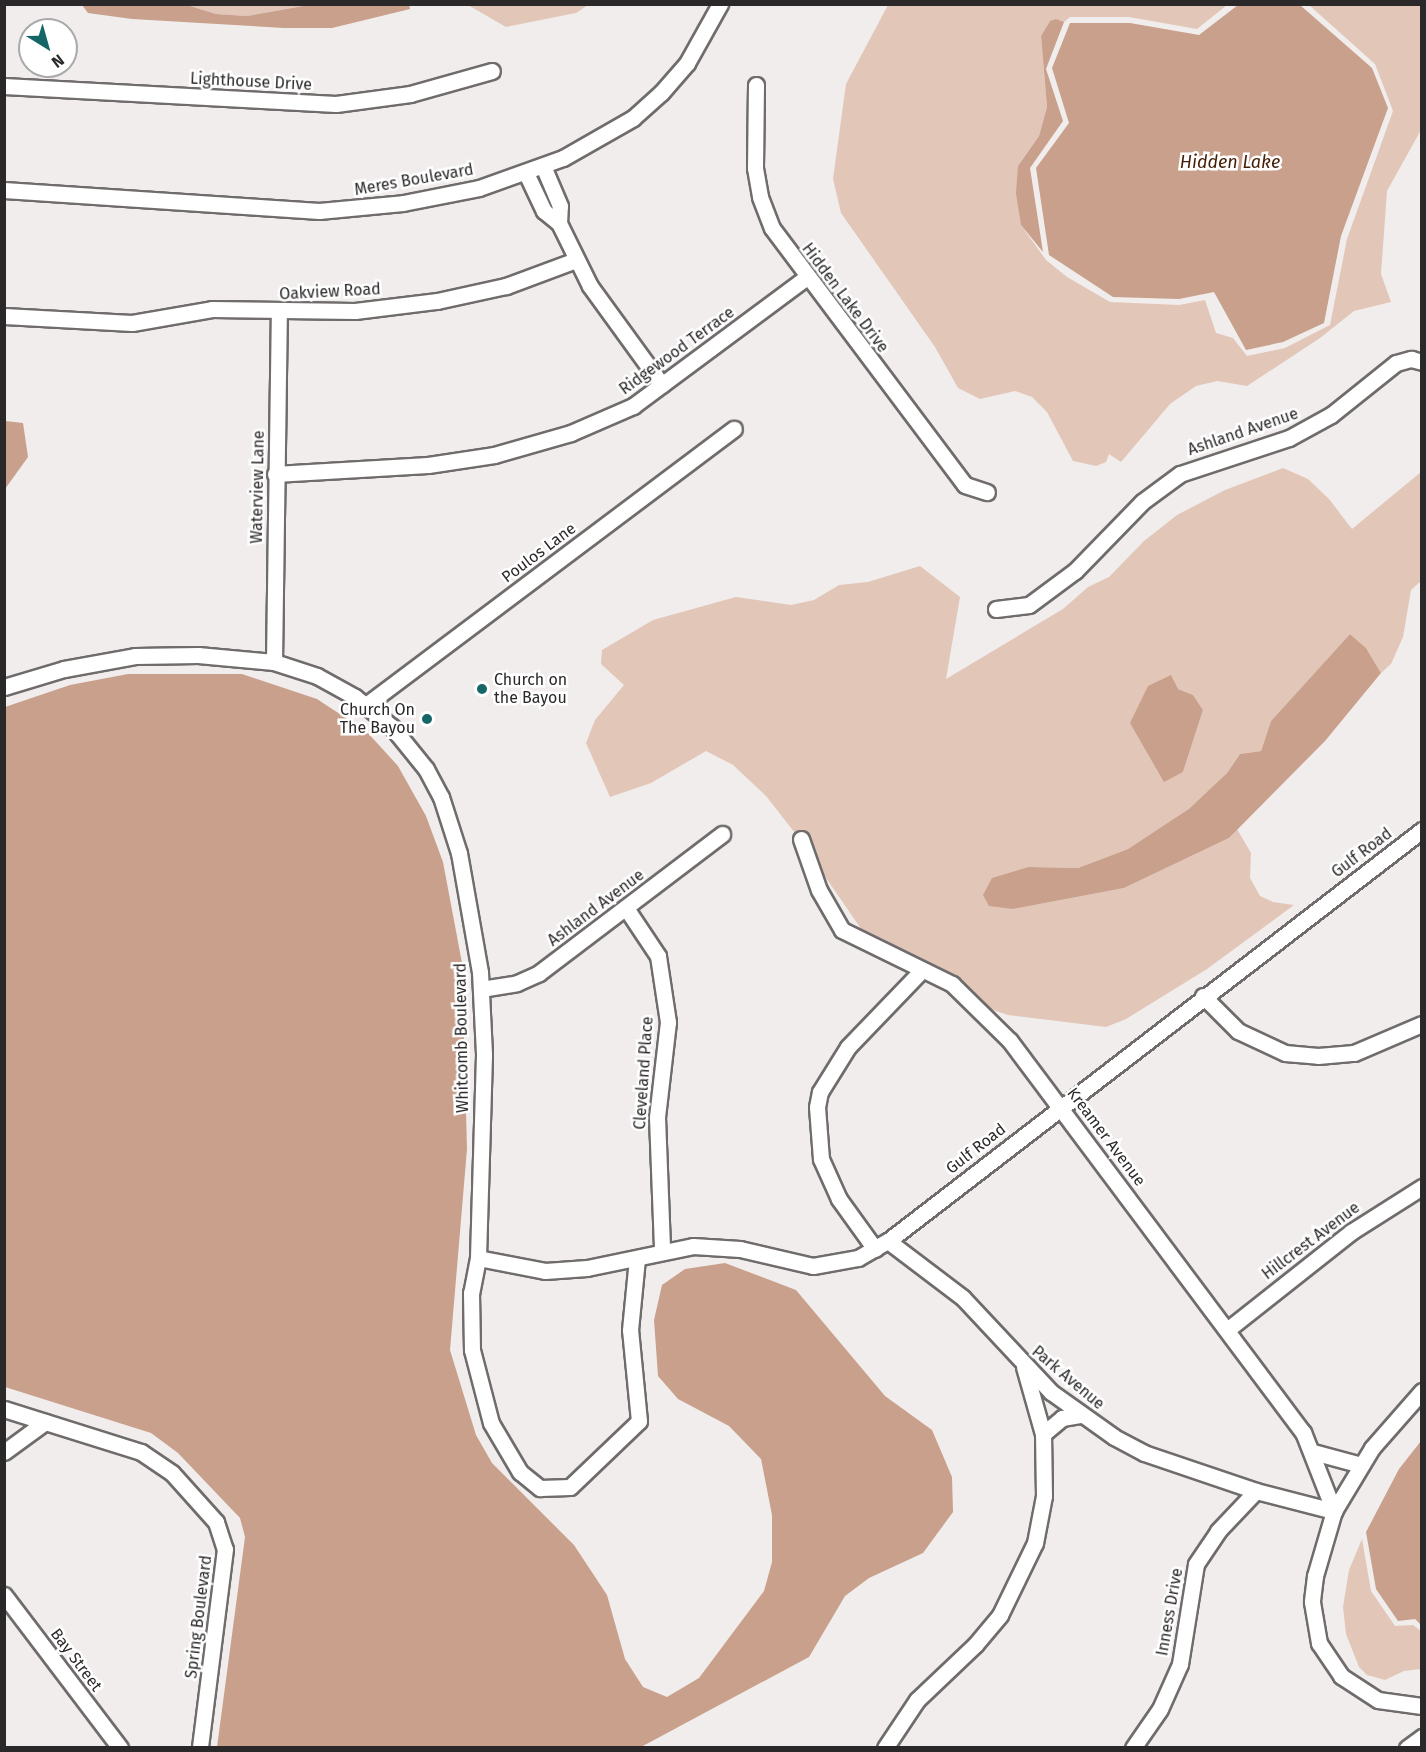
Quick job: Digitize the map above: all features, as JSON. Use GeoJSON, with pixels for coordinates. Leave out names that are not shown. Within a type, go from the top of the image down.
{"type":"FeatureCollection","features":[{"type":"Feature","properties":{"kind":"street","name":"Meres Boulevard"},"geometry":{"type":"LineString","coordinates":[[4,190],[320,211],[436,198],[526,173],[604,138],[661,93],[694,53],[720,4]]}},
{"type":"Feature","properties":{"kind":"street","name":"Lighthouse Drive"},"geometry":{"type":"LineString","coordinates":[[4,86],[336,104],[410,94],[492,71]]}},
{"type":"Feature","properties":{"kind":"street","name":"Hidden Lake Drive"},"geometry":{"type":"LineString","coordinates":[[756,85],[755,168],[760,197],[772,228],[965,485],[987,492]]}},
{"type":"Feature","properties":{"kind":"street"},"geometry":{"type":"LineString","coordinates":[[543,166],[560,206],[559,223],[576,260],[596,295],[662,385]]}},
{"type":"Feature","properties":{"kind":"street"},"geometry":{"type":"LineString","coordinates":[[526,173],[543,211],[559,223]]}},
{"type":"Feature","properties":{"kind":"street","name":"Oakview Road"},"geometry":{"type":"LineString","coordinates":[[4,316],[138,323],[212,309],[279,313],[337,313],[437,301],[514,284],[576,260]]}},
{"type":"Feature","properties":{"kind":"street","name":"Ridgewood Terrace"},"geometry":{"type":"LineString","coordinates":[[275,474],[358,472],[494,455],[571,433],[620,414],[807,277]]}},
{"type":"Feature","properties":{"kind":"street","name":"Waterview Lane"},"geometry":{"type":"LineString","coordinates":[[274,662],[279,313]]}},
{"type":"Feature","properties":{"kind":"street","name":"Ashland Avenue"},"geometry":{"type":"LineString","coordinates":[[996,609],[1029,605],[1075,571],[1142,502],[1179,474],[1289,438],[1330,415],[1396,363],[1412,359],[1422,362]]}},
{"type":"Feature","properties":{"kind":"street","name":"Poulos Lane"},"geometry":{"type":"LineString","coordinates":[[366,705],[734,429]]}},
{"type":"Feature","properties":{"kind":"street","name":"Whitcomb Boulevard"},"geometry":{"type":"LineString","coordinates":[[4,687],[64,669],[135,656],[188,654],[274,662],[330,682],[366,705],[412,750],[441,797],[465,880],[481,989],[484,1055],[478,1258],[471,1293],[472,1350],[491,1423],[520,1472],[540,1488],[566,1489],[639,1421],[630,1330],[637,1258]]}},
{"type":"Feature","properties":{"kind":"street","name":"Gulf Road"},"geometry":{"type":"LineString","coordinates":[[478,1258],[545,1271],[637,1258],[662,1250],[693,1246],[727,1247],[796,1264],[827,1267],[882,1245],[1203,996],[1422,830]]}},
{"type":"Feature","properties":{"kind":"street","name":"Ashland Avenue"},"geometry":{"type":"LineString","coordinates":[[481,989],[535,976],[722,834]]}},
{"type":"Feature","properties":{"kind":"street","name":"Kreamer Avenue"},"geometry":{"type":"LineString","coordinates":[[801,839],[819,890],[842,930],[952,984],[977,1005],[1010,1041],[1303,1432],[1313,1452],[1334,1511]]}},
{"type":"Feature","properties":{"kind":"street","name":"Cleveland Place"},"geometry":{"type":"LineString","coordinates":[[626,908],[658,956],[668,1022],[657,1117],[662,1250]]}},
{"type":"Feature","properties":{"kind":"street","name":"Park Avenue"},"geometry":{"type":"LineString","coordinates":[[922,970],[848,1047],[820,1092],[817,1107],[821,1159],[839,1199],[882,1245],[963,1298],[1024,1367],[1080,1415],[1144,1453],[1256,1491],[1334,1511]]}},
{"type":"Feature","properties":{"kind":"street"},"geometry":{"type":"LineString","coordinates":[[1203,996],[1238,1031],[1285,1053],[1318,1056],[1354,1053],[1422,1024]]}},
{"type":"Feature","properties":{"kind":"street","name":"Hillcrest Avenue"},"geometry":{"type":"LineString","coordinates":[[1227,1330],[1351,1232],[1422,1187]]}},
{"type":"Feature","properties":{"kind":"street"},"geometry":{"type":"LineString","coordinates":[[891,1744],[917,1700],[990,1628],[1022,1575],[1041,1519],[1043,1434],[1024,1367]]}},
{"type":"Feature","properties":{"kind":"street"},"geometry":{"type":"LineString","coordinates":[[1422,1391],[1361,1465],[1334,1511],[1312,1592],[1319,1643],[1335,1669],[1357,1688],[1391,1704],[1422,1706]]}},
{"type":"Feature","properties":{"kind":"street","name":"Spring Boulevard"},"geometry":{"type":"LineString","coordinates":[[4,1409],[153,1459],[172,1473],[222,1533],[225,1549],[201,1748]]}},
{"type":"Feature","properties":{"kind":"street"},"geometry":{"type":"LineString","coordinates":[[1043,1434],[1062,1418],[1080,1415]]}},
{"type":"Feature","properties":{"kind":"street"},"geometry":{"type":"LineString","coordinates":[[4,1452],[45,1422]]}},
{"type":"Feature","properties":{"kind":"street"},"geometry":{"type":"LineString","coordinates":[[1313,1452],[1361,1465]]}},
{"type":"Feature","properties":{"kind":"street","name":"Inness Drive"},"geometry":{"type":"LineString","coordinates":[[1133,1748],[1160,1709],[1180,1665],[1196,1564],[1218,1531],[1256,1491]]}},
{"type":"Feature","properties":{"kind":"street","name":"Bay Street"},"geometry":{"type":"LineString","coordinates":[[4,1595],[120,1748]]}},
{"type":"Feature","properties":{"kind":"street"},"geometry":{"type":"LineString","coordinates":[[1407,1748],[1422,1737]]}},
{"type":"Feature","properties":{"kind":"shaded area"},"geometry":{"type":"Polygon","coordinates":[[[187,5],[309,5],[247,16],[216,14],[187,5]]]}},
{"type":"Feature","properties":{"kind":"shaded area"},"geometry":{"type":"Polygon","coordinates":[[[468,5],[588,5],[576,13],[506,27],[468,5]]]}},
{"type":"Feature","properties":{"kind":"shaded area"},"geometry":{"type":"Polygon","coordinates":[[[888,5],[1227,5],[1197,29],[1129,17],[1070,17],[1064,22],[1050,21],[1041,36],[1047,107],[1039,136],[1018,166],[1021,225],[1046,260],[1067,277],[1110,302],[1179,305],[1205,300],[1216,333],[1233,338],[1247,356],[1285,348],[1330,325],[1347,239],[1393,111],[1375,64],[1309,5],[1421,5],[1421,130],[1387,191],[1381,274],[1391,302],[1354,311],[1320,338],[1247,386],[1217,381],[1196,386],[1170,404],[1121,462],[1109,454],[1106,462],[1096,466],[1073,461],[1047,412],[1032,397],[1015,391],[980,399],[958,388],[935,347],[841,213],[833,179],[846,84],[888,5]]]}},
{"type":"Feature","properties":{"kind":"shaded area"},"geometry":{"type":"Polygon","coordinates":[[[1283,468],[1308,479],[1329,499],[1352,529],[1421,472],[1421,581],[1411,590],[1403,637],[1391,664],[1381,673],[1366,648],[1350,634],[1271,721],[1261,751],[1240,754],[1227,773],[1189,810],[1128,849],[1078,868],[1029,867],[1013,909],[1124,888],[1229,838],[1237,829],[1251,853],[1250,878],[1260,896],[1273,902],[1294,905],[1207,969],[1126,1019],[1106,1027],[1008,1015],[987,1008],[954,978],[866,936],[815,862],[804,831],[795,833],[766,796],[733,765],[706,751],[651,783],[610,797],[586,743],[595,720],[624,685],[601,664],[602,650],[653,620],[736,597],[791,605],[814,600],[839,585],[868,582],[920,566],[960,597],[946,679],[1063,609],[1088,587],[1109,577],[1144,541],[1177,515],[1225,490],[1283,468]],[[1178,689],[1183,772],[1203,710],[1193,695],[1178,689]]]}},
{"type":"Feature","properties":{"kind":"shaded area"},"geometry":{"type":"Polygon","coordinates":[[[1362,1539],[1371,1591],[1395,1626],[1413,1625],[1421,1631],[1421,1669],[1404,1671],[1385,1680],[1367,1675],[1359,1667],[1346,1634],[1343,1607],[1349,1570],[1362,1539]]]}},
{"type":"Feature","properties":{"kind":"water"},"geometry":{"type":"Polygon","coordinates":[[[409,4],[410,9],[332,28],[284,28],[132,19],[88,13],[82,5],[187,5],[216,14],[247,16],[309,5],[409,4]]]}},
{"type":"Feature","properties":{"kind":"water","name":"Hidden Lake"},"geometry":{"type":"Polygon","coordinates":[[[1238,5],[1300,5],[1372,68],[1388,108],[1341,236],[1324,323],[1283,342],[1246,350],[1214,292],[1179,299],[1113,297],[1049,255],[1036,168],[1069,123],[1052,68],[1070,23],[1130,23],[1199,35],[1238,5]]]}},
{"type":"Feature","properties":{"kind":"water"},"geometry":{"type":"Polygon","coordinates":[[[1056,19],[1064,22],[1046,69],[1063,121],[1030,168],[1043,252],[1021,225],[1016,193],[1018,166],[1039,136],[1047,107],[1041,36],[1050,21],[1056,19]]]}},
{"type":"Feature","properties":{"kind":"water"},"geometry":{"type":"Polygon","coordinates":[[[5,421],[23,423],[28,457],[5,489],[5,421]]]}},
{"type":"Feature","properties":{"kind":"water"},"geometry":{"type":"Polygon","coordinates":[[[1350,634],[1366,648],[1381,673],[1325,741],[1229,838],[1124,888],[1013,909],[989,906],[983,895],[992,878],[1029,867],[1078,868],[1128,849],[1189,809],[1227,773],[1240,754],[1261,751],[1271,721],[1350,634]]]}},
{"type":"Feature","properties":{"kind":"water"},"geometry":{"type":"Polygon","coordinates":[[[128,674],[242,674],[317,699],[367,732],[398,766],[426,816],[443,862],[462,963],[467,1149],[450,1350],[476,1435],[492,1463],[574,1545],[607,1595],[625,1659],[643,1687],[667,1697],[699,1678],[764,1591],[772,1562],[772,1515],[761,1459],[729,1426],[678,1399],[658,1376],[654,1320],[662,1285],[685,1269],[725,1263],[796,1290],[885,1396],[932,1430],[952,1477],[953,1512],[923,1553],[869,1578],[845,1596],[809,1657],[641,1747],[217,1747],[245,1537],[240,1518],[178,1453],[151,1433],[5,1387],[5,707],[70,685],[128,674]]]}},
{"type":"Feature","properties":{"kind":"water"},"geometry":{"type":"Polygon","coordinates":[[[1171,675],[1178,689],[1193,695],[1203,710],[1183,772],[1164,782],[1130,723],[1148,686],[1171,675]]]}},
{"type":"Feature","properties":{"kind":"water"},"geometry":{"type":"Polygon","coordinates":[[[1421,1441],[1421,1625],[1415,1619],[1398,1621],[1376,1589],[1366,1532],[1399,1469],[1421,1441]]]}},
{"type":"Feature","properties":{"kind":"place","name":"Church on the Bayou"},"geometry":{"type":"Point","coordinates":[482,689]}},
{"type":"Feature","properties":{"kind":"place","name":"Church On The Bayou"},"geometry":{"type":"Point","coordinates":[427,719]}}]}
